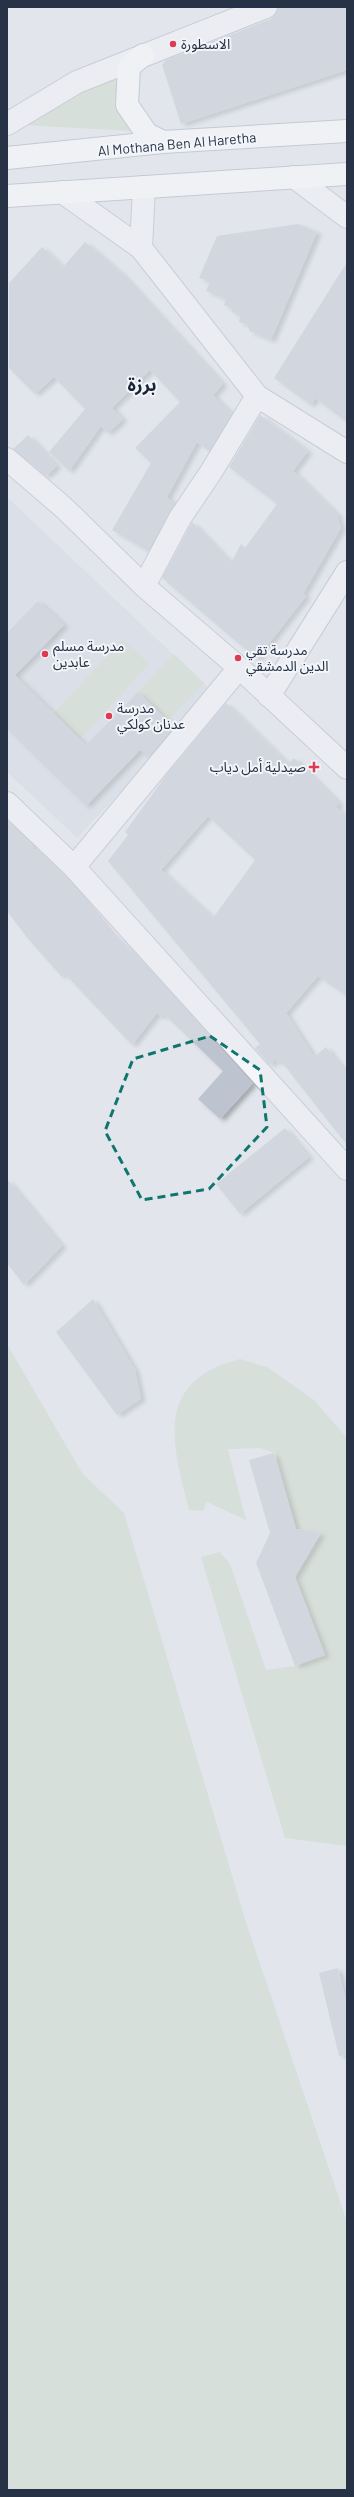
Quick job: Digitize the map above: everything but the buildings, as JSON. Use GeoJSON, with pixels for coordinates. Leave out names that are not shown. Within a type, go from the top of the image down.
{"type":"FeatureCollection","features":[{"type":"Feature","properties":{"kind":"main road"},"geometry":{"type":"LineString","coordinates":[[143,55],[129,67],[127,105],[147,134],[163,142]]}},
{"type":"Feature","properties":{"kind":"main road","name":"Al Mothana Ben Al Haretha"},"geometry":{"type":"LineString","coordinates":[[7,158],[163,142],[347,131]]}},
{"type":"Feature","properties":{"kind":"main road"},"geometry":{"type":"LineString","coordinates":[[7,196],[347,174]]}},
{"type":"Feature","properties":{"kind":"street"},"geometry":{"type":"LineString","coordinates":[[7,124],[77,82],[266,7]]}},
{"type":"Feature","properties":{"kind":"street"},"geometry":{"type":"LineString","coordinates":[[294,177],[347,217]]}},
{"type":"Feature","properties":{"kind":"street"},"geometry":{"type":"LineString","coordinates":[[142,248],[144,187]]}},
{"type":"Feature","properties":{"kind":"street"},"geometry":{"type":"LineString","coordinates":[[62,192],[142,248],[257,396],[347,452]]}},
{"type":"Feature","properties":{"kind":"street"},"geometry":{"type":"LineString","coordinates":[[144,586],[180,518],[211,472],[257,396]]}},
{"type":"Feature","properties":{"kind":"street"},"geometry":{"type":"LineString","coordinates":[[7,460],[63,507],[144,586],[239,668],[347,768]]}},
{"type":"Feature","properties":{"kind":"street"},"geometry":{"type":"LineString","coordinates":[[269,696],[347,572]]}},
{"type":"Feature","properties":{"kind":"street"},"geometry":{"type":"LineString","coordinates":[[74,867],[239,668]]}},
{"type":"Feature","properties":{"kind":"street"},"geometry":{"type":"LineString","coordinates":[[7,803],[74,867],[347,1169]]}},
{"type":"Feature","properties":{"kind":"highlighted area"},"geometry":{"type":"Polygon","coordinates":[[[210,1036],[260,1070],[267,1127],[209,1189],[142,1200],[105,1131],[133,1059],[210,1036]]]}},
{"type":"Feature","properties":{"kind":"shaded area","name":"مدرسة عدنان كولكي"},"geometry":{"type":"Polygon","coordinates":[[[7,497],[214,693],[77,838],[7,772],[7,497]]]}},
{"type":"Feature","properties":{"kind":"green space"},"geometry":{"type":"Polygon","coordinates":[[[119,70],[133,131],[24,125],[119,70]]]}},
{"type":"Feature","properties":{"kind":"green space"},"geometry":{"type":"Polygon","coordinates":[[[123,639],[149,664],[80,739],[53,714],[123,639]]]}},
{"type":"Feature","properties":{"kind":"green space"},"geometry":{"type":"Polygon","coordinates":[[[174,654],[204,683],[168,721],[138,692],[174,654]]]}},
{"type":"Feature","properties":{"kind":"green space"},"geometry":{"type":"Polygon","coordinates":[[[7,1344],[82,1473],[124,1513],[245,1919],[347,2222],[347,2490],[7,2490],[7,1344]]]}},
{"type":"Feature","properties":{"kind":"green space"},"geometry":{"type":"Polygon","coordinates":[[[240,1359],[267,1367],[314,1400],[347,1438],[347,1846],[285,1838],[201,1557],[220,1552],[230,1564],[266,1670],[295,1666],[325,1655],[295,1577],[321,1533],[296,1529],[275,1453],[260,1448],[228,1449],[246,1520],[207,1502],[203,1511],[189,1510],[183,1485],[175,1438],[176,1418],[181,1399],[193,1383],[212,1369],[240,1359]]]}},
{"type":"Feature","properties":{"kind":"place","name":"الاسطورة"},"geometry":{"type":"Point","coordinates":[173,44]}},
{"type":"Feature","properties":{"kind":"place","name":"مدرسة مسلم عابدين"},"geometry":{"type":"Point","coordinates":[45,654]}},
{"type":"Feature","properties":{"kind":"place","name":"مدرسة تقي الدين الدمشقي"},"geometry":{"type":"Point","coordinates":[238,658]}},
{"type":"Feature","properties":{"kind":"place","name":"مدرسة عدنان كولكي"},"geometry":{"type":"Point","coordinates":[109,716]}},
{"type":"Feature","properties":{"kind":"place","name":"صيدلية أمل دياب"},"geometry":{"type":"Point","coordinates":[314,767]}},
{"type":"Feature","properties":{"kind":"district","name":"برزة"},"geometry":{"type":"Point","coordinates":[142,385]}}]}
